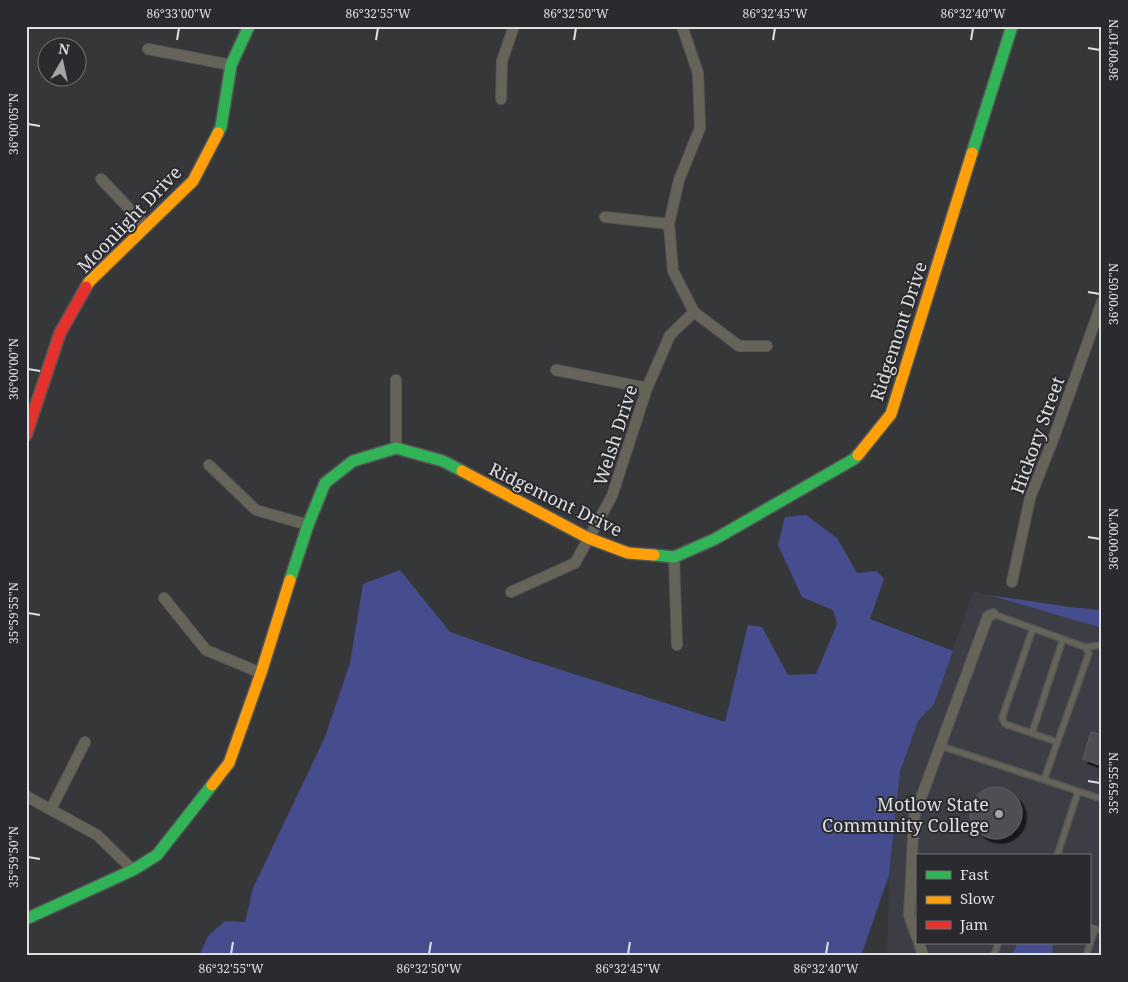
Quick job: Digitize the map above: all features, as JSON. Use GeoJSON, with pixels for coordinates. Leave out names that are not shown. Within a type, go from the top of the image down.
{"type":"FeatureCollection","features":[{"type":"Feature","properties":{"kind":"street","name":"Moonlight Drive"},"geometry":{"type":"LineString","coordinates":[[26,435],[60,334],[89,282],[193,181],[220,126],[231,65],[249,26]]}},
{"type":"Feature","properties":{"kind":"street"},"geometry":{"type":"LineString","coordinates":[[501,99],[502,61],[514,26]]}},
{"type":"Feature","properties":{"kind":"street"},"geometry":{"type":"LineString","coordinates":[[682,26],[698,73],[700,128],[679,180],[669,224],[673,271],[694,312],[739,346],[767,346]]}},
{"type":"Feature","properties":{"kind":"street","name":"Ridgemont Drive"},"geometry":{"type":"LineString","coordinates":[[396,448],[442,461],[588,538],[628,553],[674,558],[715,539],[854,459],[891,414],[1012,26]]}},
{"type":"Feature","properties":{"kind":"street"},"geometry":{"type":"LineString","coordinates":[[148,49],[231,65]]}},
{"type":"Feature","properties":{"kind":"street"},"geometry":{"type":"LineString","coordinates":[[101,180],[146,226]]}},
{"type":"Feature","properties":{"kind":"street"},"geometry":{"type":"LineString","coordinates":[[605,217],[669,224]]}},
{"type":"Feature","properties":{"kind":"street","name":"Hickory Street"},"geometry":{"type":"LineString","coordinates":[[1012,582],[1030,498],[1102,302]]}},
{"type":"Feature","properties":{"kind":"street","name":"Welsh Drive"},"geometry":{"type":"LineString","coordinates":[[511,592],[575,563],[612,496],[647,388],[670,335],[694,312]]}},
{"type":"Feature","properties":{"kind":"street"},"geometry":{"type":"LineString","coordinates":[[556,370],[647,388]]}},
{"type":"Feature","properties":{"kind":"street"},"geometry":{"type":"LineString","coordinates":[[26,919],[133,870],[156,855],[229,763],[261,673],[308,525],[325,483],[353,461],[396,448],[396,380]]}},
{"type":"Feature","properties":{"kind":"street"},"geometry":{"type":"LineString","coordinates":[[209,465],[256,510],[308,525]]}},
{"type":"Feature","properties":{"kind":"street"},"geometry":{"type":"LineString","coordinates":[[674,558],[677,645]]}},
{"type":"Feature","properties":{"kind":"street"},"geometry":{"type":"LineString","coordinates":[[164,598],[206,650],[261,673]]}},
{"type":"Feature","properties":{"kind":"street"},"geometry":{"type":"LineString","coordinates":[[916,935],[909,916],[914,816],[988,616],[993,614]]}},
{"type":"Feature","properties":{"kind":"street"},"geometry":{"type":"LineString","coordinates":[[51,809],[85,742]]}},
{"type":"Feature","properties":{"kind":"street"},"geometry":{"type":"LineString","coordinates":[[26,796],[98,835],[133,870]]}},
{"type":"Feature","properties":{"kind":"street"},"geometry":{"type":"LineString","coordinates":[[919,944],[923,956]]}},
{"type":"Feature","properties":{"kind":"lane"},"geometry":{"type":"LineString","coordinates":[[993,614],[1085,646],[1102,645]]}},
{"type":"Feature","properties":{"kind":"lane"},"geometry":{"type":"LineString","coordinates":[[1033,628],[1002,718],[1005,724],[1057,742]]}},
{"type":"Feature","properties":{"kind":"lane"},"geometry":{"type":"LineString","coordinates":[[1032,734],[1062,638]]}},
{"type":"Feature","properties":{"kind":"lane"},"geometry":{"type":"LineString","coordinates":[[1044,780],[1089,653],[1085,646]]}},
{"type":"Feature","properties":{"kind":"lane"},"geometry":{"type":"LineString","coordinates":[[940,746],[1102,799]]}},
{"type":"Feature","properties":{"kind":"lane"},"geometry":{"type":"LineString","coordinates":[[1058,854],[1078,792]]}},
{"type":"Feature","properties":{"kind":"lane"},"geometry":{"type":"LineString","coordinates":[[1092,928],[1102,931]]}},
{"type":"Feature","properties":{"kind":"lane"},"geometry":{"type":"LineString","coordinates":[[994,956],[998,944]]}},
{"type":"Feature","properties":{"kind":"shaded area"},"geometry":{"type":"Polygon","coordinates":[[[806,515],[837,538],[857,573],[877,571],[884,579],[870,619],[953,651],[934,704],[918,721],[900,772],[889,875],[861,956],[514,956],[508,954],[508,956],[199,956],[208,936],[225,921],[245,922],[253,888],[325,737],[350,663],[363,584],[400,570],[450,632],[527,659],[725,722],[748,625],[762,627],[788,675],[816,674],[837,624],[833,610],[802,597],[778,545],[785,517],[806,515]]]}},
{"type":"Feature","properties":{"kind":"shaded area","name":"Motlow State Community College"},"geometry":{"type":"Polygon","coordinates":[[[973,591],[1102,628],[1102,956],[887,956],[889,875],[900,773],[918,721],[934,703],[973,591]]]}},
{"type":"Feature","properties":{"kind":"shaded area"},"geometry":{"type":"Polygon","coordinates":[[[989,595],[1102,610],[1102,628],[989,595]]]}},
{"type":"Feature","properties":{"kind":"shaded area"},"geometry":{"type":"Polygon","coordinates":[[[1017,944],[1053,944],[1052,956],[1008,956],[1015,950],[1017,944]]]}},
{"type":"Feature","properties":{"kind":"building"},"geometry":{"type":"Polygon","coordinates":[[[1091,732],[1102,735],[1102,766],[1083,759],[1091,732]]]}},
{"type":"Feature","properties":{"kind":"building"},"geometry":{"type":"Polygon","coordinates":[[[991,787],[1001,787],[1015,794],[1022,808],[1022,818],[1015,832],[1001,839],[991,839],[981,835],[974,828],[970,818],[970,808],[974,798],[981,791],[991,787]]]}},
{"type":"Feature","properties":{"kind":"traffic: fast"},"geometry":{"type":"LineString","coordinates":[[218,133],[221,127],[231,65],[249,26]]}},
{"type":"Feature","properties":{"kind":"traffic: fast"},"geometry":{"type":"LineString","coordinates":[[972,153],[1012,26]]}},
{"type":"Feature","properties":{"kind":"traffic: fast"},"geometry":{"type":"LineString","coordinates":[[290,580],[308,525],[325,483],[353,461],[396,448],[443,461],[462,471]]}},
{"type":"Feature","properties":{"kind":"traffic: fast"},"geometry":{"type":"LineString","coordinates":[[654,555],[674,557],[715,539],[858,455]]}},
{"type":"Feature","properties":{"kind":"traffic: fast"},"geometry":{"type":"LineString","coordinates":[[26,919],[133,870],[157,855],[212,785]]}},
{"type":"Feature","properties":{"kind":"traffic: slow"},"geometry":{"type":"LineString","coordinates":[[86,287],[193,181],[218,133]]}},
{"type":"Feature","properties":{"kind":"traffic: slow"},"geometry":{"type":"LineString","coordinates":[[858,455],[891,414],[972,153]]}},
{"type":"Feature","properties":{"kind":"traffic: slow"},"geometry":{"type":"LineString","coordinates":[[462,471],[588,538],[628,553],[654,555]]}},
{"type":"Feature","properties":{"kind":"traffic: slow"},"geometry":{"type":"LineString","coordinates":[[212,785],[229,763],[261,673],[290,580]]}},
{"type":"Feature","properties":{"kind":"traffic: jam"},"geometry":{"type":"LineString","coordinates":[[26,435],[60,333],[86,287]]}},
{"type":"Feature","properties":{"kind":"place","name":"Motlow State Community College"},"geometry":{"type":"Point","coordinates":[999,814]}}]}
